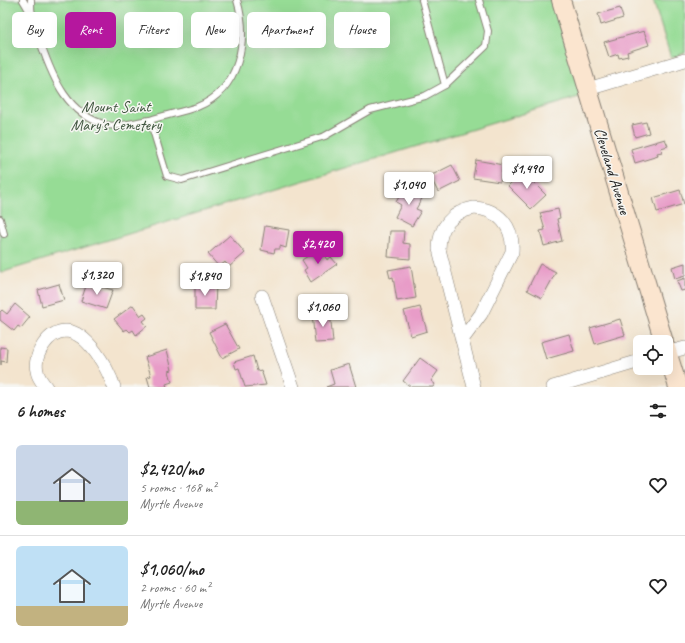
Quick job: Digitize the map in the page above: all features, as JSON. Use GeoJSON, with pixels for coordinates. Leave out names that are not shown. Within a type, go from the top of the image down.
{"type":"FeatureCollection","features":[{"type":"Feature","properties":{"kind":"main road","name":"Cleveland Avenue"},"geometry":{"type":"LineString","coordinates":[[561,0],[662,335]]}},
{"type":"Feature","properties":{"kind":"main road","name":"Cleveland Avenue"},"geometry":{"type":"LineString","coordinates":[[673,371],[678,387]]}},
{"type":"Feature","properties":{"kind":"street"},"geometry":{"type":"LineString","coordinates":[[588,90],[685,60]]}},
{"type":"Feature","properties":{"kind":"street"},"geometry":{"type":"LineString","coordinates":[[462,340],[481,314],[512,252],[512,237],[506,224],[495,214],[482,209],[467,210],[453,216],[444,227],[439,242],[441,256],[462,340],[474,387]]}},
{"type":"Feature","properties":{"kind":"street"},"geometry":{"type":"LineString","coordinates":[[262,296],[293,387]]}},
{"type":"Feature","properties":{"kind":"street"},"geometry":{"type":"LineString","coordinates":[[46,387],[40,380],[36,370],[40,349],[46,340],[64,331],[74,333],[80,337],[98,356],[110,374],[114,387]]}},
{"type":"Feature","properties":{"kind":"street"},"geometry":{"type":"LineString","coordinates":[[673,349],[685,348]]}},
{"type":"Feature","properties":{"kind":"street"},"geometry":{"type":"LineString","coordinates":[[553,387],[633,363]]}},
{"type":"Feature","properties":{"kind":"lane"},"geometry":{"type":"LineString","coordinates":[[23,0],[29,12]]}},
{"type":"Feature","properties":{"kind":"lane"},"geometry":{"type":"LineString","coordinates":[[30,12],[31,0]]}},
{"type":"Feature","properties":{"kind":"lane"},"geometry":{"type":"LineString","coordinates":[[42,48],[52,75],[67,100],[87,118],[109,126],[150,120],[198,106],[217,95],[235,73],[242,47],[242,24],[237,0]]}},
{"type":"Feature","properties":{"kind":"lane"},"geometry":{"type":"LineString","coordinates":[[422,0],[445,85]]}},
{"type":"Feature","properties":{"kind":"lane"},"geometry":{"type":"LineString","coordinates":[[150,120],[167,176],[182,180],[326,136],[370,110],[424,96],[445,85],[486,46],[488,31],[479,0]]}},
{"type":"Feature","properties":{"kind":"lane"},"geometry":{"type":"LineString","coordinates":[[0,219],[4,234]]}},
{"type":"Feature","properties":{"kind":"green space","name":"Mount Saint Mary's Cemetery"},"geometry":{"type":"Polygon","coordinates":[[[0,0],[553,0],[582,96],[0,273],[0,0]]]}},
{"type":"Feature","properties":{"kind":"green space"},"geometry":{"type":"Polygon","coordinates":[[[653,0],[685,0],[685,53],[671,58],[653,0]]]}},
{"type":"Feature","properties":{"kind":"building"},"geometry":{"type":"Polygon","coordinates":[[[620,8],[623,18],[601,25],[598,14],[620,8]]]}},
{"type":"Feature","properties":{"kind":"building"},"geometry":{"type":"Polygon","coordinates":[[[644,31],[649,45],[627,52],[628,56],[619,58],[618,54],[609,57],[604,42],[644,31]]]}},
{"type":"Feature","properties":{"kind":"building"},"geometry":{"type":"Polygon","coordinates":[[[646,122],[649,133],[635,137],[632,125],[646,122]]]}},
{"type":"Feature","properties":{"kind":"building"},"geometry":{"type":"Polygon","coordinates":[[[665,139],[668,146],[661,148],[662,152],[657,153],[658,156],[635,163],[631,149],[665,139]]]}},
{"type":"Feature","properties":{"kind":"building"},"geometry":{"type":"Polygon","coordinates":[[[476,160],[503,165],[500,182],[473,178],[476,160]]]}},
{"type":"Feature","properties":{"kind":"building"},"geometry":{"type":"Polygon","coordinates":[[[452,165],[460,181],[438,192],[430,176],[452,165]]]}},
{"type":"Feature","properties":{"kind":"building"},"geometry":{"type":"Polygon","coordinates":[[[524,169],[530,175],[528,177],[546,195],[531,209],[508,186],[524,169]]]}},
{"type":"Feature","properties":{"kind":"building"},"geometry":{"type":"Polygon","coordinates":[[[409,187],[424,195],[416,209],[421,211],[412,226],[395,217],[401,205],[396,202],[402,192],[406,194],[409,187]]]}},
{"type":"Feature","properties":{"kind":"building"},"geometry":{"type":"Polygon","coordinates":[[[680,190],[684,204],[657,212],[653,198],[680,190]]]}},
{"type":"Feature","properties":{"kind":"building"},"geometry":{"type":"Polygon","coordinates":[[[558,209],[560,218],[557,219],[562,241],[544,246],[540,231],[545,230],[540,213],[558,209]]]}},
{"type":"Feature","properties":{"kind":"building"},"geometry":{"type":"Polygon","coordinates":[[[265,226],[289,230],[286,248],[280,246],[280,249],[275,249],[274,253],[261,250],[265,226]]]}},
{"type":"Feature","properties":{"kind":"building"},"geometry":{"type":"Polygon","coordinates":[[[390,231],[404,231],[403,243],[410,244],[410,259],[388,257],[390,231]]]}},
{"type":"Feature","properties":{"kind":"building"},"geometry":{"type":"Polygon","coordinates":[[[230,235],[245,253],[229,267],[225,262],[219,267],[208,254],[230,235]]]}},
{"type":"Feature","properties":{"kind":"building"},"geometry":{"type":"Polygon","coordinates":[[[320,248],[327,260],[331,257],[337,264],[311,282],[304,270],[307,268],[302,260],[320,248]]]}},
{"type":"Feature","properties":{"kind":"building"},"geometry":{"type":"Polygon","coordinates":[[[685,263],[685,276],[675,279],[672,267],[685,263]]]}},
{"type":"Feature","properties":{"kind":"building"},"geometry":{"type":"Polygon","coordinates":[[[540,264],[556,272],[542,298],[527,290],[540,264]]]}},
{"type":"Feature","properties":{"kind":"building"},"geometry":{"type":"Polygon","coordinates":[[[411,266],[416,298],[397,301],[393,277],[390,278],[388,270],[411,266]]]}},
{"type":"Feature","properties":{"kind":"building"},"geometry":{"type":"Polygon","coordinates":[[[685,278],[685,290],[681,291],[677,281],[685,278]]]}},
{"type":"Feature","properties":{"kind":"building"},"geometry":{"type":"Polygon","coordinates":[[[87,283],[113,290],[106,309],[81,301],[87,283]]]}},
{"type":"Feature","properties":{"kind":"building"},"geometry":{"type":"Polygon","coordinates":[[[59,284],[64,300],[42,306],[38,290],[59,284]]]}},
{"type":"Feature","properties":{"kind":"building"},"geometry":{"type":"Polygon","coordinates":[[[195,284],[216,284],[215,310],[195,310],[195,284]]]}},
{"type":"Feature","properties":{"kind":"building"},"geometry":{"type":"Polygon","coordinates":[[[15,304],[30,317],[21,328],[18,326],[14,331],[0,320],[0,312],[2,310],[7,314],[15,304]]]}},
{"type":"Feature","properties":{"kind":"building"},"geometry":{"type":"Polygon","coordinates":[[[133,305],[141,316],[144,314],[147,318],[143,321],[147,326],[136,335],[133,330],[130,332],[127,329],[124,331],[114,319],[133,305]]]}},
{"type":"Feature","properties":{"kind":"building"},"geometry":{"type":"Polygon","coordinates":[[[420,307],[427,331],[411,336],[404,311],[420,307]]]}},
{"type":"Feature","properties":{"kind":"building"},"geometry":{"type":"Polygon","coordinates":[[[330,312],[333,342],[315,343],[312,314],[330,312]]]}},
{"type":"Feature","properties":{"kind":"building"},"geometry":{"type":"Polygon","coordinates":[[[620,319],[625,335],[595,344],[590,328],[620,319]]]}},
{"type":"Feature","properties":{"kind":"building"},"geometry":{"type":"Polygon","coordinates":[[[225,324],[239,349],[222,358],[209,332],[225,324]]]}},
{"type":"Feature","properties":{"kind":"building"},"geometry":{"type":"Polygon","coordinates":[[[569,334],[574,351],[546,359],[541,342],[569,334]]]}},
{"type":"Feature","properties":{"kind":"building"},"geometry":{"type":"Polygon","coordinates":[[[0,347],[7,348],[6,362],[1,361],[1,365],[0,347]]]}},
{"type":"Feature","properties":{"kind":"building"},"geometry":{"type":"Polygon","coordinates":[[[167,350],[172,370],[169,371],[172,382],[166,384],[167,387],[150,387],[147,377],[151,376],[145,357],[167,350]]]}},
{"type":"Feature","properties":{"kind":"building"},"geometry":{"type":"Polygon","coordinates":[[[253,356],[257,371],[261,370],[266,385],[245,387],[239,368],[236,369],[234,362],[253,356]]]}},
{"type":"Feature","properties":{"kind":"building"},"geometry":{"type":"Polygon","coordinates":[[[420,358],[438,371],[431,381],[435,384],[433,387],[411,387],[403,381],[420,358]]]}},
{"type":"Feature","properties":{"kind":"building"},"geometry":{"type":"Polygon","coordinates":[[[349,364],[356,387],[326,387],[334,384],[330,370],[349,364]]]}}]}
